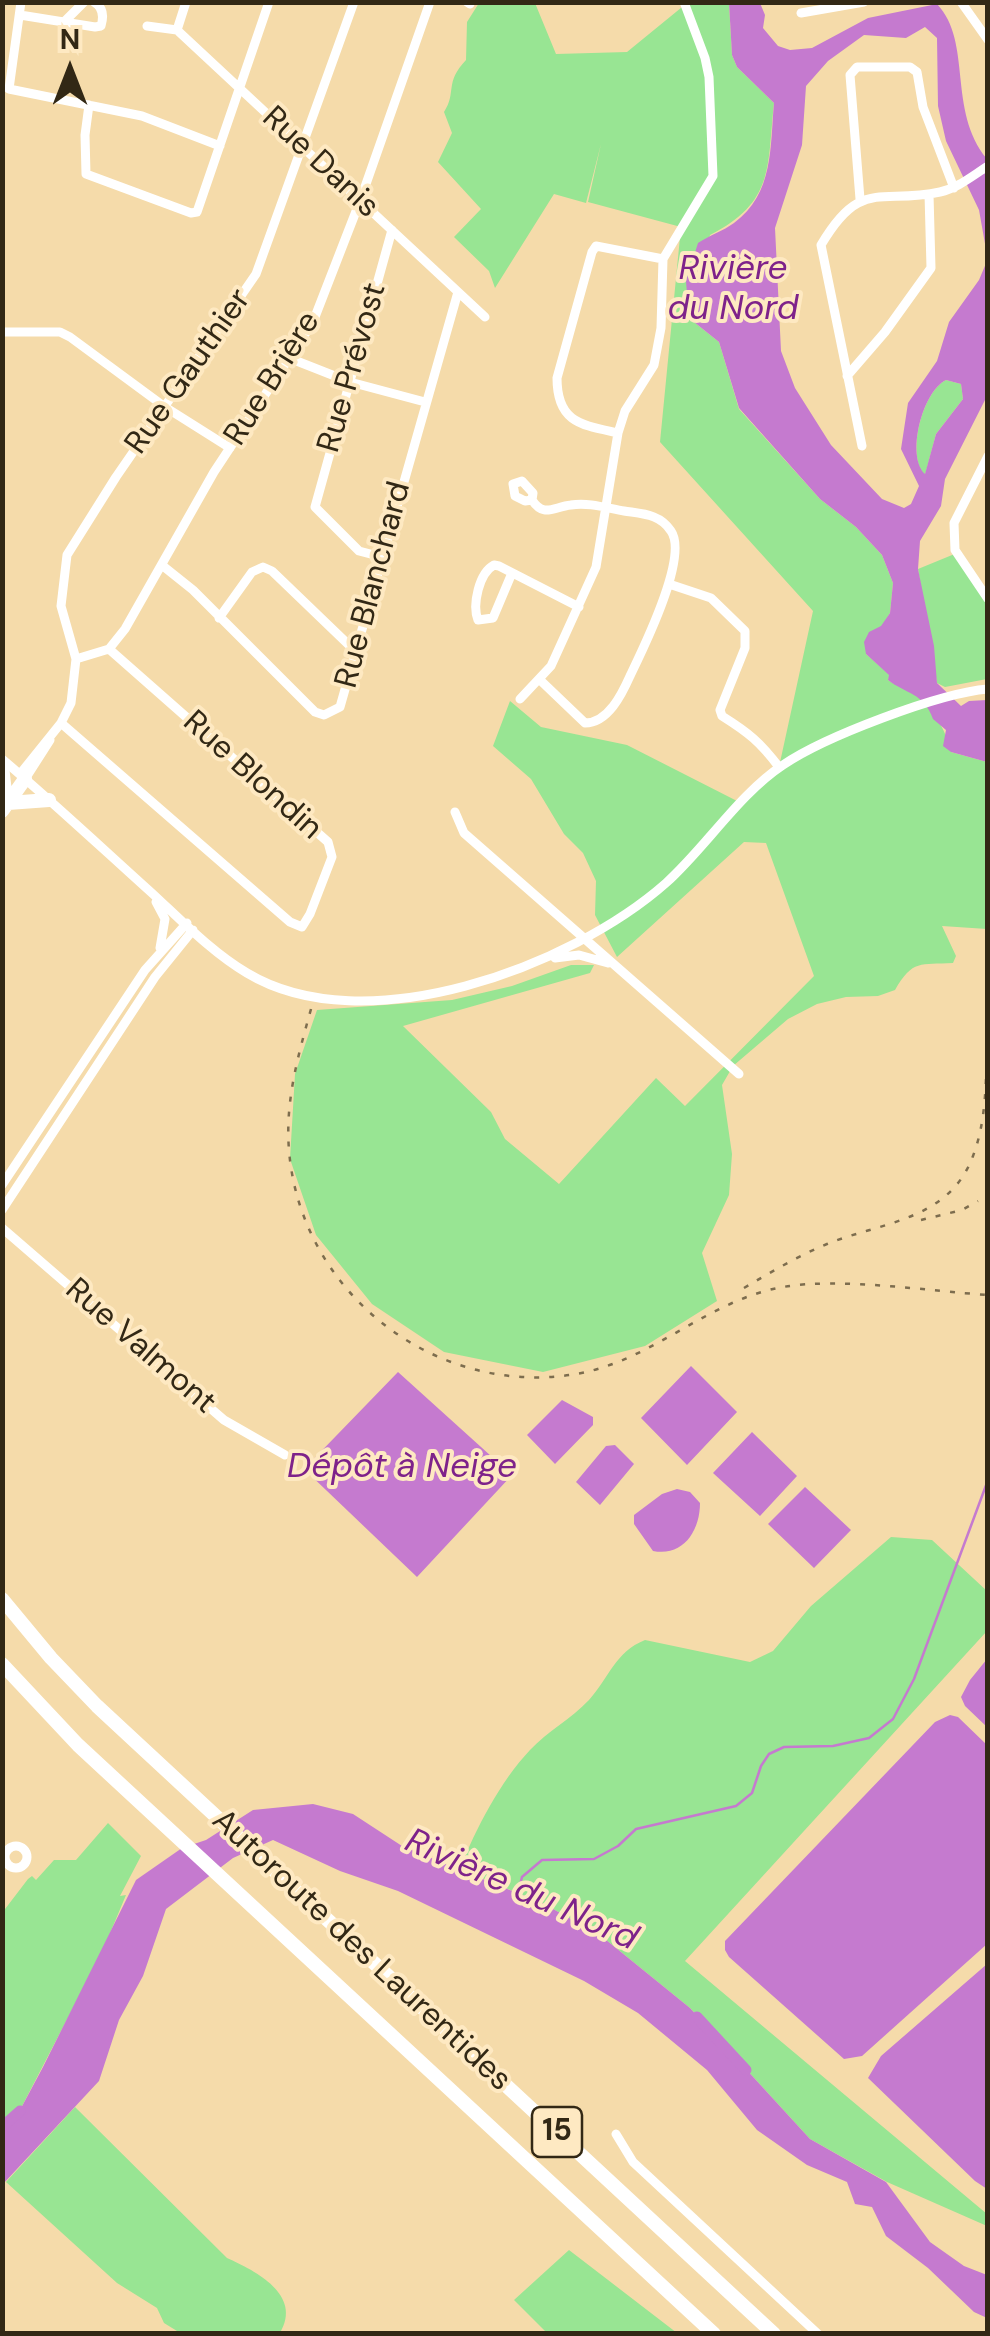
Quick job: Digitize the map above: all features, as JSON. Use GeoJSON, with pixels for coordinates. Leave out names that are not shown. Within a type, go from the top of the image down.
{"type":"FeatureCollection","features":[{"type":"Feature","properties":{"kind":"highway"},"geometry":{"type":"LineString","coordinates":[[2,763],[5,800]]}},
{"type":"Feature","properties":{"kind":"highway"},"geometry":{"type":"LineString","coordinates":[[5,800],[22,776]]}},
{"type":"Feature","properties":{"kind":"highway"},"geometry":{"type":"LineString","coordinates":[[5,800],[48,800]]}},
{"type":"Feature","properties":{"kind":"highway","name":"Autoroute des Laurentides"},"geometry":{"type":"LineString","coordinates":[[2,1599],[76,1686],[774,2334]]}},
{"type":"Feature","properties":{"kind":"highway","name":"Autoroute des Laurentides"},"geometry":{"type":"LineString","coordinates":[[2,1664],[62,1730],[714,2334]]}},
{"type":"Feature","properties":{"kind":"street"},"geometry":{"type":"LineString","coordinates":[[22,2],[9,89],[142,116],[220,146]]}},
{"type":"Feature","properties":{"kind":"street"},"geometry":{"type":"LineString","coordinates":[[64,22],[84,2]]}},
{"type":"Feature","properties":{"kind":"street"},"geometry":{"type":"LineString","coordinates":[[20,15],[101,26],[104,18],[94,2]]}},
{"type":"Feature","properties":{"kind":"street"},"geometry":{"type":"LineString","coordinates":[[148,26],[177,30],[186,2]]}},
{"type":"Feature","properties":{"kind":"street"},"geometry":{"type":"LineString","coordinates":[[89,105],[84,135],[86,174],[191,214],[200,206],[269,2]]}},
{"type":"Feature","properties":{"kind":"street","name":"Rue Gauthier"},"geometry":{"type":"LineString","coordinates":[[22,776],[71,703],[76,659],[61,606],[67,555],[256,274],[354,2]]}},
{"type":"Feature","properties":{"kind":"street","name":"Rue Brière"},"geometry":{"type":"LineString","coordinates":[[109,649],[164,566],[230,448],[313,322],[430,2]]}},
{"type":"Feature","properties":{"kind":"street"},"geometry":{"type":"LineString","coordinates":[[520,699],[551,666],[600,556],[618,433],[625,411],[654,365],[661,328],[664,259],[713,176],[709,77],[684,2]]}},
{"type":"Feature","properties":{"kind":"street"},"geometry":{"type":"LineString","coordinates":[[801,13],[864,2]]}},
{"type":"Feature","properties":{"kind":"street"},"geometry":{"type":"LineString","coordinates":[[961,2],[988,40]]}},
{"type":"Feature","properties":{"kind":"street","name":"Rue Danis"},"geometry":{"type":"LineString","coordinates":[[177,30],[486,317]]}},
{"type":"Feature","properties":{"kind":"street"},"geometry":{"type":"LineString","coordinates":[[860,199],[852,69],[910,66],[917,72],[923,108],[957,186]]}},
{"type":"Feature","properties":{"kind":"street"},"geometry":{"type":"LineString","coordinates":[[862,446],[821,245],[860,199],[928,194],[957,186],[988,166]]}},
{"type":"Feature","properties":{"kind":"street"},"geometry":{"type":"LineString","coordinates":[[847,376],[886,332],[931,268],[928,194]]}},
{"type":"Feature","properties":{"kind":"street","name":"Rue Prévost"},"geometry":{"type":"LineString","coordinates":[[382,557],[359,552],[315,507],[392,230]]}},
{"type":"Feature","properties":{"kind":"street"},"geometry":{"type":"LineString","coordinates":[[618,433],[580,425],[569,418],[557,392],[557,378],[596,246],[664,259]]}},
{"type":"Feature","properties":{"kind":"street","name":"Rue Blanchard"},"geometry":{"type":"LineString","coordinates":[[164,566],[315,712],[324,715],[340,707],[458,292]]}},
{"type":"Feature","properties":{"kind":"street"},"geometry":{"type":"LineString","coordinates":[[2,332],[60,332],[230,448]]}},
{"type":"Feature","properties":{"kind":"street"},"geometry":{"type":"LineString","coordinates":[[288,358],[350,382],[425,402]]}},
{"type":"Feature","properties":{"kind":"street"},"geometry":{"type":"LineString","coordinates":[[988,456],[954,523],[956,550],[988,599]]}},
{"type":"Feature","properties":{"kind":"street"},"geometry":{"type":"LineString","coordinates":[[532,500],[546,512],[572,504],[653,515],[671,530],[675,541],[669,584],[650,634],[619,699],[597,722],[585,723],[539,679]]}},
{"type":"Feature","properties":{"kind":"street"},"geometry":{"type":"LineString","coordinates":[[512,573],[493,618],[478,620],[475,610],[488,566],[499,566],[579,607]]}},
{"type":"Feature","properties":{"kind":"street"},"geometry":{"type":"LineString","coordinates":[[220,618],[252,572],[263,567],[357,649]]}},
{"type":"Feature","properties":{"kind":"street"},"geometry":{"type":"LineString","coordinates":[[669,584],[711,598],[745,631],[745,648],[720,710],[722,716],[744,727],[761,743],[779,767]]}},
{"type":"Feature","properties":{"kind":"street"},"geometry":{"type":"LineString","coordinates":[[76,659],[109,649]]}},
{"type":"Feature","properties":{"kind":"street","name":"Rue Blondin"},"geometry":{"type":"LineString","coordinates":[[60,723],[290,922],[302,926],[332,857],[328,842],[109,649]]}},
{"type":"Feature","properties":{"kind":"street"},"geometry":{"type":"LineString","coordinates":[[2,763],[22,776],[190,927],[246,972],[300,996],[338,1002],[430,994],[543,960],[640,904],[668,881],[779,767],[821,743],[957,695],[988,689]]}},
{"type":"Feature","properties":{"kind":"street"},"geometry":{"type":"LineString","coordinates":[[455,812],[464,833],[740,1074]]}},
{"type":"Feature","properties":{"kind":"street"},"geometry":{"type":"LineString","coordinates":[[2,1185],[157,955],[164,940],[166,920],[150,892]]}},
{"type":"Feature","properties":{"kind":"street"},"geometry":{"type":"LineString","coordinates":[[157,955],[190,927]]}},
{"type":"Feature","properties":{"kind":"street"},"geometry":{"type":"LineString","coordinates":[[2,1210],[190,927]]}},
{"type":"Feature","properties":{"kind":"street"},"geometry":{"type":"LineString","coordinates":[[543,960],[579,955],[621,970]]}},
{"type":"Feature","properties":{"kind":"street","name":"Rue Valmont"},"geometry":{"type":"LineString","coordinates":[[2,1228],[224,1420],[285,1455]]}},
{"type":"Feature","properties":{"kind":"street"},"geometry":{"type":"LineString","coordinates":[[616,2134],[634,2162],[818,2334]]}},
{"type":"Feature","properties":{"kind":"green space"},"geometry":{"type":"Polygon","coordinates":[[[479,3],[535,3],[556,54],[627,52],[687,3],[729,3],[732,55],[737,67],[774,103],[768,164],[757,196],[731,222],[710,235],[689,318],[719,342],[739,409],[820,499],[856,527],[882,555],[893,583],[890,613],[866,654],[890,675],[888,680],[925,702],[941,726],[951,752],[987,762],[987,929],[942,926],[956,956],[953,963],[918,966],[907,973],[895,990],[817,1004],[788,1019],[733,1066],[722,1085],[732,1154],[729,1195],[702,1253],[717,1301],[645,1346],[543,1372],[444,1352],[372,1304],[316,1235],[290,1159],[295,1074],[317,1010],[452,1000],[512,986],[571,965],[594,965],[590,973],[403,1026],[491,1112],[505,1139],[559,1184],[656,1078],[685,1106],[814,976],[766,843],[744,842],[617,957],[595,915],[596,881],[583,853],[564,834],[531,779],[493,746],[510,701],[541,727],[627,745],[739,802],[779,767],[813,611],[660,442],[681,227],[588,202],[601,144],[586,203],[554,194],[495,288],[489,271],[454,237],[481,209],[438,162],[452,133],[444,112],[455,75],[466,60],[467,22],[479,3]]]}},
{"type":"Feature","properties":{"kind":"green space"},"geometry":{"type":"Polygon","coordinates":[[[946,380],[961,384],[963,399],[936,434],[925,475],[917,454],[919,425],[930,397],[946,380]]]}},
{"type":"Feature","properties":{"kind":"green space"},"geometry":{"type":"Polygon","coordinates":[[[957,553],[987,599],[987,679],[945,687],[937,683],[918,569],[957,553]]]}},
{"type":"Feature","properties":{"kind":"green space"},"geometry":{"type":"Polygon","coordinates":[[[891,1537],[932,1540],[987,1591],[987,1631],[685,1961],[987,2214],[987,2226],[887,2182],[810,2139],[690,2008],[600,1935],[544,1904],[460,1869],[509,1776],[537,1743],[589,1700],[626,1651],[645,1640],[750,1662],[773,1651],[811,1606],[891,1537]]]}},
{"type":"Feature","properties":{"kind":"green space"},"geometry":{"type":"Polygon","coordinates":[[[108,1823],[141,1856],[120,1896],[126,1895],[103,1950],[20,2110],[3,2128],[2,1913],[28,1879],[32,1876],[36,1880],[54,1860],[76,1860],[108,1823]]]}},
{"type":"Feature","properties":{"kind":"green space"},"geometry":{"type":"Polygon","coordinates":[[[75,2107],[227,2258],[273,2286],[286,2307],[280,2333],[177,2331],[164,2323],[157,2308],[117,2283],[6,2182],[75,2107]]]}},
{"type":"Feature","properties":{"kind":"green space"},"geometry":{"type":"Polygon","coordinates":[[[569,2250],[677,2333],[547,2333],[514,2300],[569,2250]]]}},
{"type":"Feature","properties":{"kind":"water","name":"Rivière du Nord"},"geometry":{"type":"Polygon","coordinates":[[[729,3],[760,3],[765,15],[763,28],[778,46],[790,50],[812,48],[868,18],[937,4],[948,20],[967,119],[987,159],[987,255],[979,210],[946,141],[938,106],[937,38],[925,27],[906,38],[864,35],[828,61],[806,86],[802,145],[775,228],[781,351],[795,388],[831,445],[882,499],[904,508],[911,504],[919,486],[901,449],[908,403],[937,361],[949,322],[979,280],[987,261],[987,396],[945,479],[941,506],[920,541],[918,569],[934,646],[937,683],[961,706],[969,701],[987,700],[987,762],[943,746],[946,730],[933,719],[925,704],[888,680],[889,675],[866,654],[864,642],[869,632],[881,626],[890,613],[893,583],[882,555],[856,527],[820,499],[739,408],[719,342],[689,318],[686,281],[698,243],[730,226],[747,211],[757,198],[768,168],[774,103],[737,67],[732,55],[729,3]],[[946,380],[937,387],[924,410],[917,453],[925,474],[936,434],[963,399],[961,384],[946,380]]]}},
{"type":"Feature","properties":{"kind":"water"},"geometry":{"type":"Polygon","coordinates":[[[691,1366],[737,1412],[687,1465],[641,1418],[691,1366]]]}},
{"type":"Feature","properties":{"kind":"water","name":"Dépôt à Neige"},"geometry":{"type":"Polygon","coordinates":[[[398,1372],[512,1475],[417,1577],[304,1469],[398,1372]]]}},
{"type":"Feature","properties":{"kind":"water"},"geometry":{"type":"Polygon","coordinates":[[[562,1400],[593,1417],[593,1425],[555,1464],[527,1435],[562,1400]]]}},
{"type":"Feature","properties":{"kind":"water"},"geometry":{"type":"Polygon","coordinates":[[[752,1432],[797,1476],[760,1516],[713,1473],[752,1432]]]}},
{"type":"Feature","properties":{"kind":"water"},"geometry":{"type":"Polygon","coordinates":[[[615,1445],[634,1464],[600,1505],[576,1482],[606,1446],[615,1445]]]}},
{"type":"Feature","properties":{"kind":"water"},"geometry":{"type":"Polygon","coordinates":[[[805,1487],[851,1530],[814,1568],[768,1524],[805,1487]]]}},
{"type":"Feature","properties":{"kind":"water"},"geometry":{"type":"Polygon","coordinates":[[[677,1489],[690,1492],[700,1503],[697,1523],[681,1546],[653,1551],[634,1524],[634,1515],[662,1494],[677,1489]]]}},
{"type":"Feature","properties":{"kind":"water"},"geometry":{"type":"Polygon","coordinates":[[[987,1659],[987,1727],[961,1697],[987,1659]]]}},
{"type":"Feature","properties":{"kind":"water"},"geometry":{"type":"Polygon","coordinates":[[[950,1715],[958,1717],[987,1745],[987,1944],[862,2056],[844,2059],[729,1957],[725,1941],[935,1722],[950,1715]]]}},
{"type":"Feature","properties":{"kind":"water","name":"Rivière du Nord"},"geometry":{"type":"Polygon","coordinates":[[[313,1804],[353,1814],[402,1846],[544,1904],[600,1935],[690,2008],[810,2139],[886,2182],[930,2242],[964,2266],[987,2275],[987,2318],[974,2312],[928,2268],[886,2236],[872,2207],[855,2204],[847,2182],[807,2165],[757,2130],[707,2070],[638,2013],[584,1981],[398,1891],[340,1871],[273,1840],[233,1858],[166,1909],[143,1976],[119,2020],[99,2081],[3,2184],[3,2128],[20,2110],[136,1880],[182,1848],[206,1840],[253,1810],[313,1804]]]}},
{"type":"Feature","properties":{"kind":"water"},"geometry":{"type":"Polygon","coordinates":[[[987,1964],[987,2189],[868,2078],[881,2056],[987,1964]]]}},
{"type":"Feature","properties":{"kind":"waterway"},"geometry":{"type":"LineString","coordinates":[[518,1893],[522,1877],[542,1860],[594,1859],[618,1846],[636,1829],[736,1806],[752,1793],[769,1754],[784,1747],[833,1746],[869,1738],[893,1719],[914,1679],[988,1480]]}},
{"type":"Feature","properties":{"kind":"waterway","name":"Rivière du Nord"},"geometry":{"type":"LineString","coordinates":[[697,2017],[746,2070]]}},
{"type":"Feature","properties":{"kind":"waterway","name":"Rivière du Nord"},"geometry":{"type":"LineString","coordinates":[[2,2127],[20,2111]]}},
{"type":"Feature","properties":{"kind":"railway"},"geometry":{"type":"LineString","coordinates":[[311,1009],[297,1061],[289,1114],[289,1150],[299,1201],[319,1248],[347,1290],[384,1324],[426,1351],[473,1369],[524,1377],[576,1374],[630,1357],[729,1304],[783,1287],[858,1284],[988,1295]]}},
{"type":"Feature","properties":{"kind":"railway"},"geometry":{"type":"LineString","coordinates":[[744,1288],[816,1249],[911,1216],[948,1194],[962,1178],[978,1139],[984,1103],[988,1010]]}},
{"type":"Feature","properties":{"kind":"railway"},"geometry":{"type":"LineString","coordinates":[[921,1220],[962,1210],[978,1201]]}}]}
